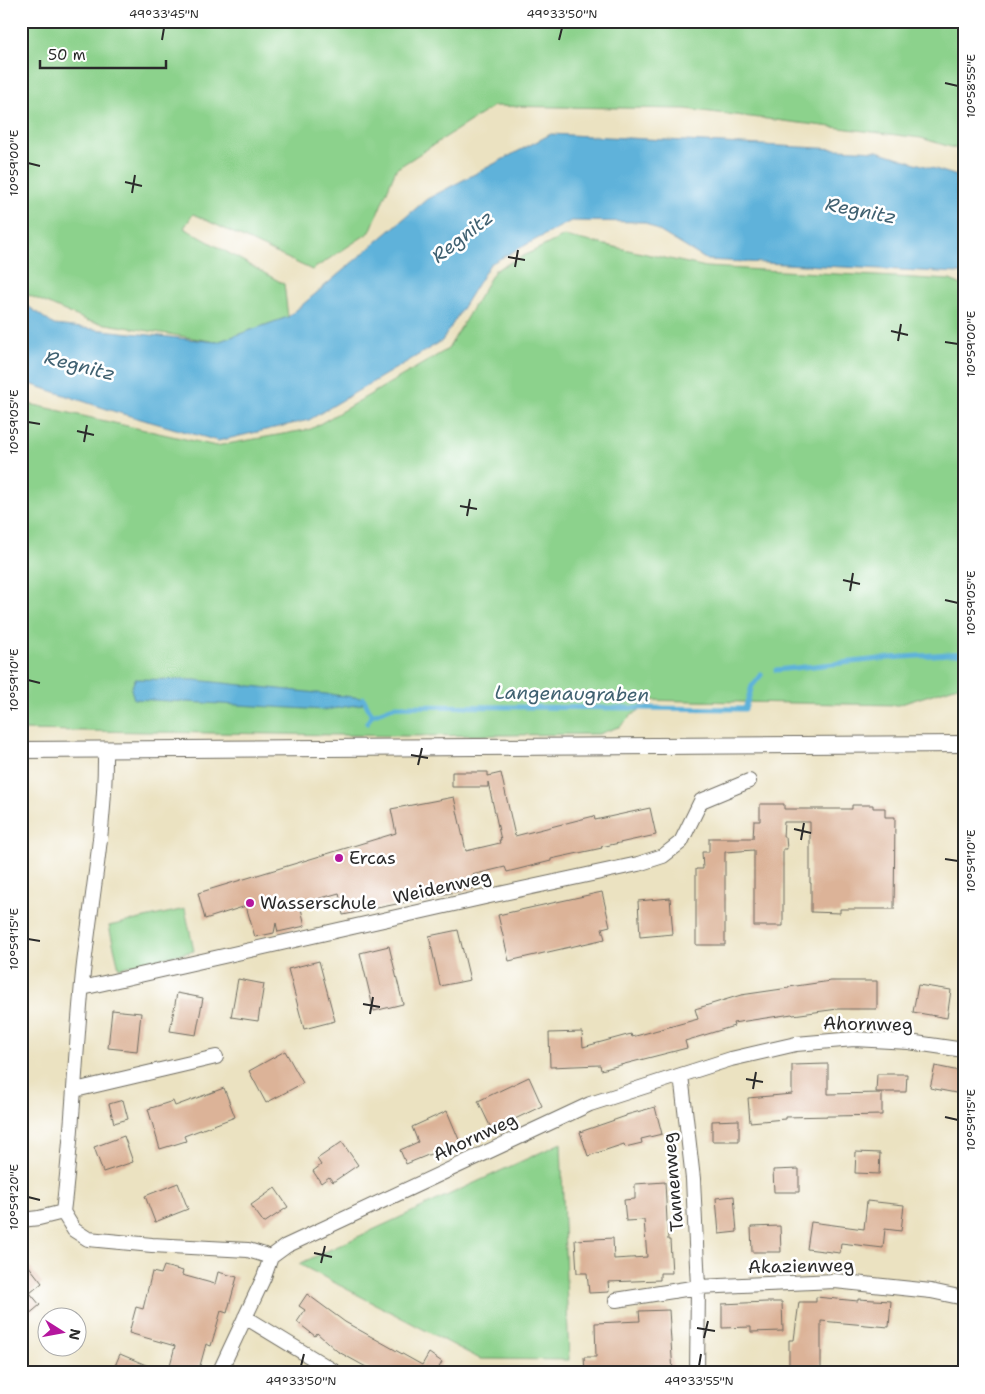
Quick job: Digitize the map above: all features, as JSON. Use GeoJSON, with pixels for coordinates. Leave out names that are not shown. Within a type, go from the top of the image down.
{"type":"FeatureCollection","features":[{"type":"Feature","properties":{"kind":"street"},"geometry":{"type":"LineString","coordinates":[[21,750],[964,744]]}},
{"type":"Feature","properties":{"kind":"street"},"geometry":{"type":"LineString","coordinates":[[105,750],[103,808],[82,988],[75,1090],[63,1212],[74,1230],[88,1239],[152,1245],[248,1250],[271,1257],[264,1277],[218,1373]]}},
{"type":"Feature","properties":{"kind":"street","name":"Weidenweg"},"geometry":{"type":"LineString","coordinates":[[82,988],[655,859],[663,856],[681,842],[701,801],[748,781]]}},
{"type":"Feature","properties":{"kind":"street","name":"Ahornweg"},"geometry":{"type":"LineString","coordinates":[[271,1257],[286,1246],[590,1104],[731,1059],[796,1044],[863,1040],[909,1042],[964,1050]]}},
{"type":"Feature","properties":{"kind":"street"},"geometry":{"type":"LineString","coordinates":[[75,1090],[216,1057]]}},
{"type":"Feature","properties":{"kind":"street","name":"Tannenweg"},"geometry":{"type":"LineString","coordinates":[[681,1075],[694,1179],[698,1287],[696,1373]]}},
{"type":"Feature","properties":{"kind":"street"},"geometry":{"type":"LineString","coordinates":[[21,1220],[63,1212]]}},
{"type":"Feature","properties":{"kind":"street","name":"Akazienweg"},"geometry":{"type":"LineString","coordinates":[[698,1287],[835,1280],[931,1291],[964,1298]]}},
{"type":"Feature","properties":{"kind":"street"},"geometry":{"type":"LineString","coordinates":[[616,1300],[698,1287]]}},
{"type":"Feature","properties":{"kind":"street"},"geometry":{"type":"LineString","coordinates":[[245,1317],[338,1373]]}},
{"type":"Feature","properties":{"kind":"green space"},"geometry":{"type":"Polygon","coordinates":[[[21,21],[964,21],[964,151],[921,138],[686,109],[494,106],[396,169],[370,232],[312,270],[193,214],[184,228],[284,284],[288,317],[217,342],[88,321],[21,292],[21,21]]]}},
{"type":"Feature","properties":{"kind":"green space"},"geometry":{"type":"Polygon","coordinates":[[[564,236],[706,267],[950,280],[964,286],[964,684],[898,705],[640,700],[641,709],[621,726],[599,734],[404,736],[21,730],[21,402],[216,446],[311,429],[448,349],[495,270],[564,236]]]}},
{"type":"Feature","properties":{"kind":"green space"},"geometry":{"type":"Polygon","coordinates":[[[185,909],[194,951],[119,968],[109,926],[185,909]]]}},
{"type":"Feature","properties":{"kind":"green space"},"geometry":{"type":"Polygon","coordinates":[[[561,1143],[569,1360],[480,1359],[299,1264],[561,1143]]]}},
{"type":"Feature","properties":{"kind":"water","name":"Regnitz"},"geometry":{"type":"Polygon","coordinates":[[[551,134],[877,151],[964,178],[964,275],[959,273],[707,260],[644,222],[571,221],[490,264],[442,341],[309,420],[218,441],[116,412],[21,381],[21,301],[54,325],[217,342],[288,317],[427,199],[551,134]]]}},
{"type":"Feature","properties":{"kind":"water"},"geometry":{"type":"Polygon","coordinates":[[[135,679],[195,680],[363,698],[362,704],[325,710],[134,699],[131,689],[135,679]]]}},
{"type":"Feature","properties":{"kind":"building"},"geometry":{"type":"Polygon","coordinates":[[[452,772],[488,772],[488,776],[501,773],[515,836],[594,816],[595,820],[650,808],[656,835],[551,859],[551,861],[507,872],[505,867],[472,875],[475,888],[343,915],[339,893],[300,904],[305,926],[278,932],[276,923],[274,933],[255,937],[246,906],[205,919],[198,893],[396,833],[391,809],[454,797],[466,851],[500,843],[499,840],[501,840],[488,782],[488,787],[452,787],[452,772]]]}},
{"type":"Feature","properties":{"kind":"building"},"geometry":{"type":"Polygon","coordinates":[[[760,804],[784,804],[784,809],[852,809],[852,805],[873,805],[873,808],[885,808],[885,817],[895,817],[894,909],[840,909],[840,913],[811,912],[810,822],[784,822],[783,837],[786,837],[787,849],[783,849],[783,926],[754,926],[754,850],[725,852],[725,945],[696,945],[696,869],[703,869],[702,852],[709,852],[709,838],[753,838],[754,821],[760,821],[760,804]]]}},
{"type":"Feature","properties":{"kind":"building"},"geometry":{"type":"Polygon","coordinates":[[[602,892],[610,926],[602,928],[605,939],[509,961],[498,915],[602,892]]]}},
{"type":"Feature","properties":{"kind":"building"},"geometry":{"type":"Polygon","coordinates":[[[670,898],[673,934],[640,937],[638,901],[670,898]]]}},
{"type":"Feature","properties":{"kind":"building"},"geometry":{"type":"Polygon","coordinates":[[[458,930],[470,980],[440,986],[429,936],[458,930]]]}},
{"type":"Feature","properties":{"kind":"building"},"geometry":{"type":"Polygon","coordinates":[[[389,946],[403,1004],[374,1011],[360,953],[389,946]]]}},
{"type":"Feature","properties":{"kind":"building"},"geometry":{"type":"Polygon","coordinates":[[[319,961],[335,1021],[304,1029],[288,969],[319,961]]]}},
{"type":"Feature","properties":{"kind":"building"},"geometry":{"type":"Polygon","coordinates":[[[238,979],[264,984],[258,1021],[231,1017],[238,979]]]}},
{"type":"Feature","properties":{"kind":"building"},"geometry":{"type":"Polygon","coordinates":[[[831,981],[877,981],[877,1009],[838,1009],[733,1023],[734,1026],[685,1041],[687,1048],[601,1070],[600,1065],[550,1067],[549,1033],[582,1032],[583,1047],[631,1034],[632,1037],[698,1019],[695,1009],[741,995],[831,981]]]}},
{"type":"Feature","properties":{"kind":"building"},"geometry":{"type":"Polygon","coordinates":[[[918,985],[951,990],[947,1018],[913,1012],[918,985]]]}},
{"type":"Feature","properties":{"kind":"building"},"geometry":{"type":"Polygon","coordinates":[[[177,993],[203,998],[196,1035],[170,1031],[177,993]]]}},
{"type":"Feature","properties":{"kind":"building"},"geometry":{"type":"Polygon","coordinates":[[[112,1010],[141,1013],[137,1051],[108,1048],[112,1010]]]}},
{"type":"Feature","properties":{"kind":"building"},"geometry":{"type":"Polygon","coordinates":[[[285,1051],[303,1083],[266,1103],[249,1071],[285,1051]]]}},
{"type":"Feature","properties":{"kind":"building"},"geometry":{"type":"Polygon","coordinates":[[[828,1064],[828,1094],[882,1093],[882,1115],[785,1117],[785,1119],[750,1122],[748,1098],[792,1094],[792,1065],[828,1064]]]}},
{"type":"Feature","properties":{"kind":"building"},"geometry":{"type":"Polygon","coordinates":[[[935,1066],[964,1072],[961,1094],[930,1088],[935,1066]]]}},
{"type":"Feature","properties":{"kind":"building"},"geometry":{"type":"Polygon","coordinates":[[[877,1074],[907,1074],[906,1092],[876,1092],[877,1074]]]}},
{"type":"Feature","properties":{"kind":"building"},"geometry":{"type":"Polygon","coordinates":[[[529,1077],[542,1106],[492,1130],[478,1101],[529,1077]]]}},
{"type":"Feature","properties":{"kind":"building"},"geometry":{"type":"Polygon","coordinates":[[[224,1088],[235,1117],[184,1136],[186,1141],[160,1149],[148,1109],[173,1101],[175,1106],[224,1088]]]}},
{"type":"Feature","properties":{"kind":"building"},"geometry":{"type":"Polygon","coordinates":[[[123,1100],[128,1119],[114,1123],[109,1104],[123,1100]]]}},
{"type":"Feature","properties":{"kind":"building"},"geometry":{"type":"Polygon","coordinates":[[[655,1107],[662,1134],[641,1139],[642,1143],[625,1147],[624,1144],[588,1156],[580,1132],[626,1115],[655,1107]]]}},
{"type":"Feature","properties":{"kind":"building"},"geometry":{"type":"Polygon","coordinates":[[[447,1111],[460,1142],[406,1164],[400,1150],[418,1142],[412,1127],[447,1111]]]}},
{"type":"Feature","properties":{"kind":"building"},"geometry":{"type":"Polygon","coordinates":[[[739,1120],[739,1141],[712,1141],[712,1121],[739,1120]]]}},
{"type":"Feature","properties":{"kind":"building"},"geometry":{"type":"Polygon","coordinates":[[[124,1136],[133,1162],[103,1172],[94,1147],[124,1136]]]}},
{"type":"Feature","properties":{"kind":"building"},"geometry":{"type":"Polygon","coordinates":[[[342,1142],[358,1165],[333,1182],[329,1177],[321,1183],[313,1171],[321,1165],[317,1159],[342,1142]]]}},
{"type":"Feature","properties":{"kind":"building"},"geometry":{"type":"Polygon","coordinates":[[[856,1152],[880,1153],[879,1174],[855,1173],[856,1152]]]}},
{"type":"Feature","properties":{"kind":"building"},"geometry":{"type":"Polygon","coordinates":[[[799,1169],[799,1192],[774,1192],[773,1170],[799,1169]]]}},
{"type":"Feature","properties":{"kind":"building"},"geometry":{"type":"Polygon","coordinates":[[[665,1182],[672,1273],[660,1273],[660,1280],[608,1282],[609,1292],[589,1293],[587,1273],[577,1273],[575,1240],[613,1238],[614,1259],[647,1257],[644,1220],[626,1221],[624,1200],[635,1199],[635,1184],[665,1182]]]}},
{"type":"Feature","properties":{"kind":"building"},"geometry":{"type":"Polygon","coordinates":[[[178,1183],[188,1209],[155,1222],[145,1196],[178,1183]]]}},
{"type":"Feature","properties":{"kind":"building"},"geometry":{"type":"Polygon","coordinates":[[[275,1188],[288,1207],[264,1223],[251,1205],[275,1188]]]}},
{"type":"Feature","properties":{"kind":"building"},"geometry":{"type":"Polygon","coordinates":[[[734,1196],[737,1232],[719,1234],[716,1198],[734,1196]]]}},
{"type":"Feature","properties":{"kind":"building"},"geometry":{"type":"Polygon","coordinates":[[[867,1201],[904,1205],[901,1231],[885,1229],[883,1248],[841,1243],[840,1253],[807,1249],[811,1222],[864,1229],[867,1201]]]}},
{"type":"Feature","properties":{"kind":"building"},"geometry":{"type":"Polygon","coordinates":[[[780,1226],[781,1252],[752,1252],[751,1227],[780,1226]]]}},
{"type":"Feature","properties":{"kind":"building"},"geometry":{"type":"Polygon","coordinates":[[[21,1256],[42,1283],[30,1293],[40,1305],[21,1321],[21,1256]]]}},
{"type":"Feature","properties":{"kind":"building"},"geometry":{"type":"Polygon","coordinates":[[[164,1266],[183,1271],[182,1275],[215,1284],[218,1272],[237,1277],[227,1313],[221,1311],[211,1346],[206,1344],[198,1373],[168,1373],[175,1346],[129,1333],[136,1307],[143,1309],[152,1272],[161,1274],[164,1266]]]}},
{"type":"Feature","properties":{"kind":"building"},"geometry":{"type":"Polygon","coordinates":[[[307,1294],[345,1322],[422,1365],[429,1353],[442,1362],[436,1373],[377,1373],[337,1351],[317,1333],[315,1336],[297,1322],[305,1310],[299,1306],[307,1294]]]}},
{"type":"Feature","properties":{"kind":"building"},"geometry":{"type":"Polygon","coordinates":[[[816,1297],[858,1301],[858,1299],[891,1301],[889,1327],[821,1321],[821,1370],[789,1370],[789,1340],[794,1340],[799,1302],[816,1302],[816,1297]]]}},
{"type":"Feature","properties":{"kind":"building"},"geometry":{"type":"Polygon","coordinates":[[[782,1302],[783,1331],[751,1332],[751,1327],[722,1328],[722,1304],[782,1302]]]}},
{"type":"Feature","properties":{"kind":"building"},"geometry":{"type":"Polygon","coordinates":[[[669,1310],[673,1373],[585,1373],[584,1357],[596,1357],[595,1323],[640,1321],[639,1311],[669,1310]]]}},
{"type":"Feature","properties":{"kind":"building"},"geometry":{"type":"Polygon","coordinates":[[[120,1354],[165,1373],[112,1373],[120,1354]]]}},
{"type":"Feature","properties":{"kind":"waterway","name":"Langenaugraben"},"geometry":{"type":"LineString","coordinates":[[776,670],[889,658],[964,653]]}},
{"type":"Feature","properties":{"kind":"waterway","name":"Langenaugraben"},"geometry":{"type":"LineString","coordinates":[[367,723],[372,715],[396,706],[745,709],[752,686],[761,675]]}},
{"type":"Feature","properties":{"kind":"waterway"},"geometry":{"type":"LineString","coordinates":[[363,698],[372,715]]}},
{"type":"Feature","properties":{"kind":"place","name":"Ercas"},"geometry":{"type":"Point","coordinates":[339,858]}},
{"type":"Feature","properties":{"kind":"place","name":"Wasserschule"},"geometry":{"type":"Point","coordinates":[250,903]}}]}
